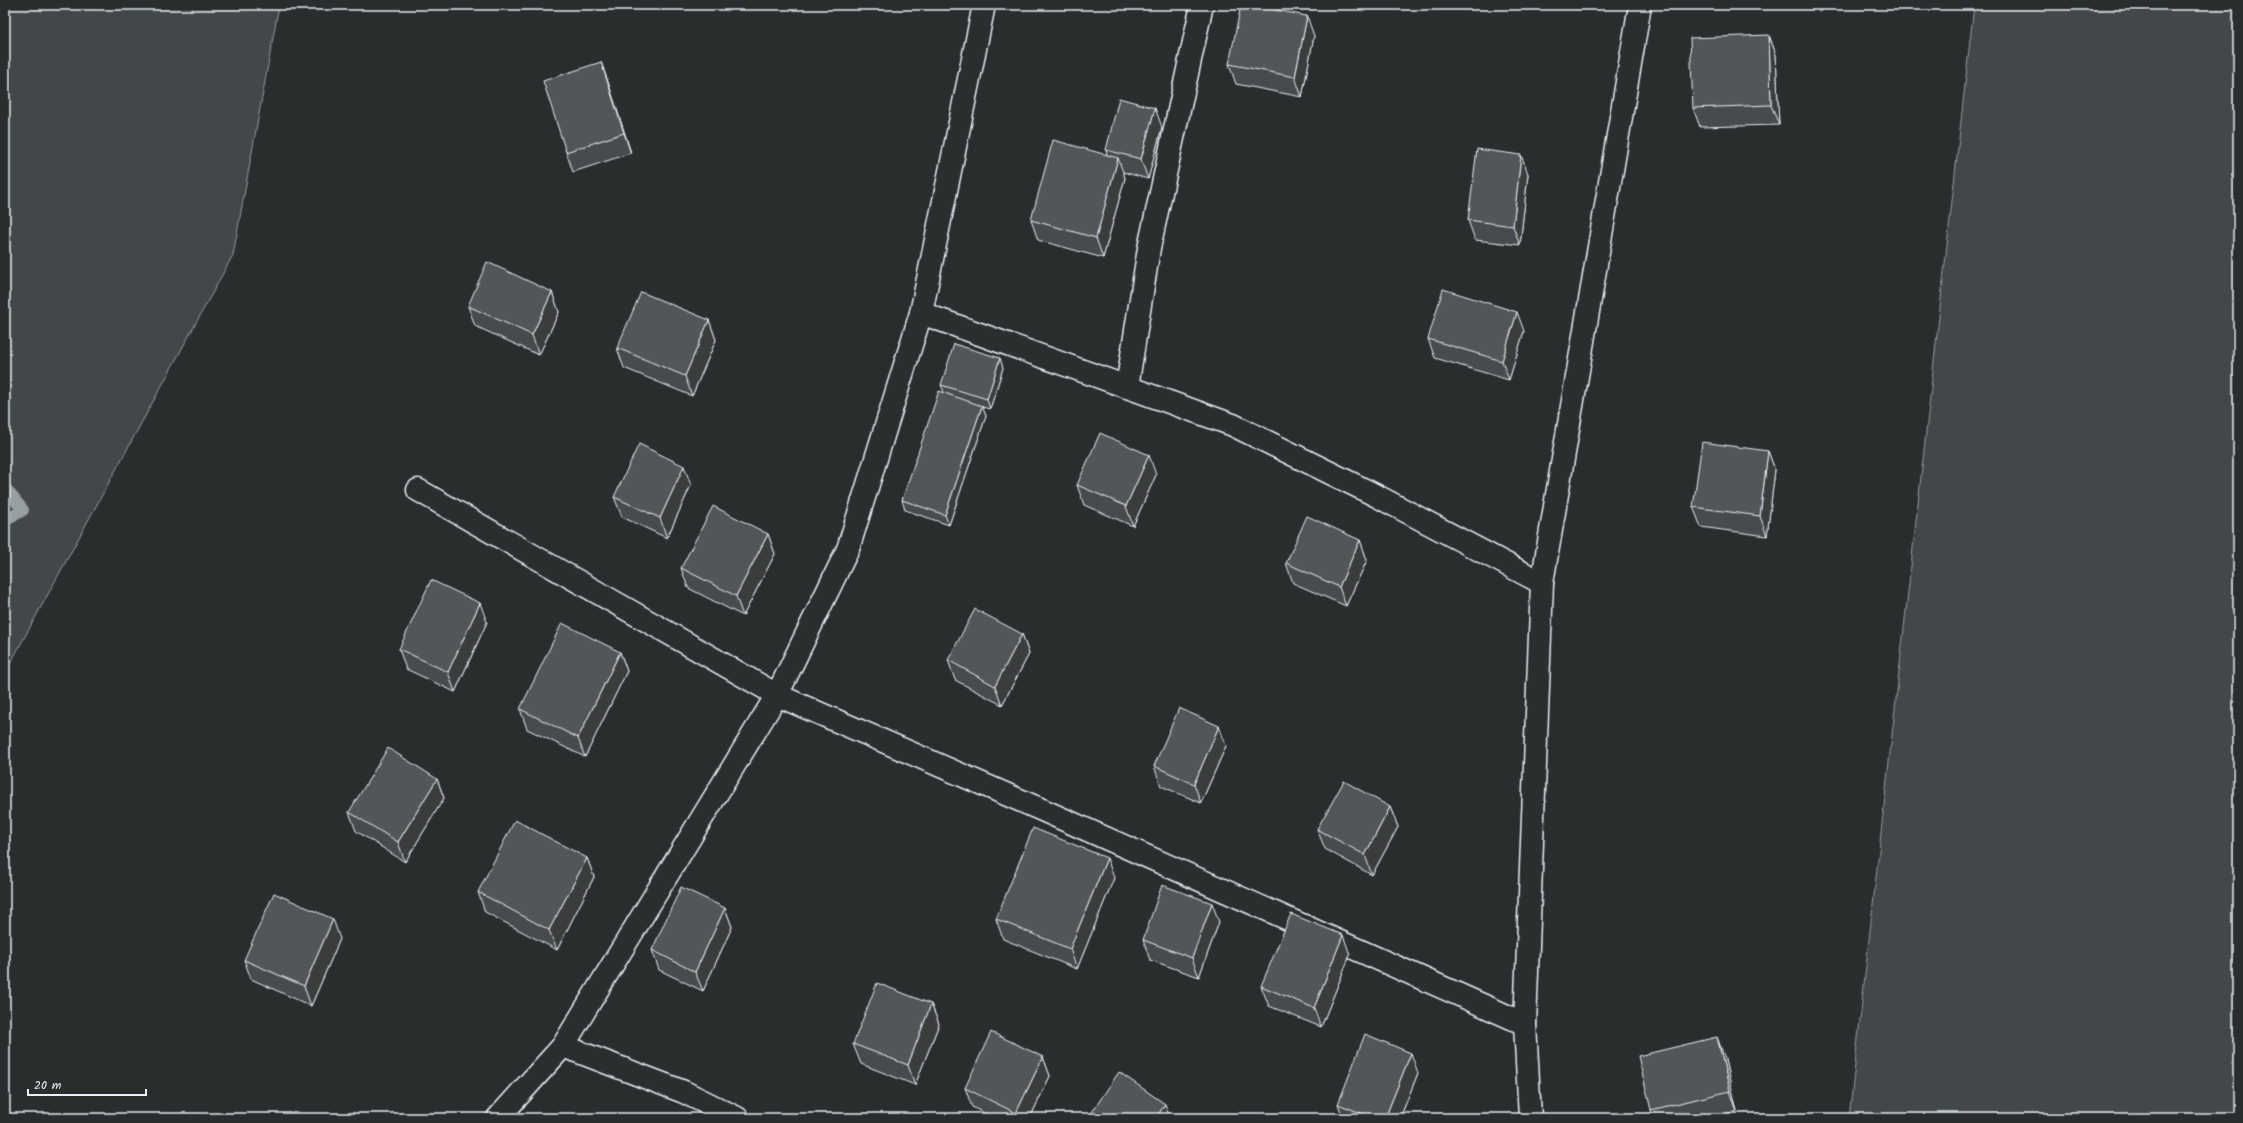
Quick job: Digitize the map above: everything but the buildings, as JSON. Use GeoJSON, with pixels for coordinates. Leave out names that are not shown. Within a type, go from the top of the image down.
{"type":"FeatureCollection","features":[{"type":"Feature","properties":{"kind":"street"},"geometry":{"type":"LineString","coordinates":[[498,1118],[563,1046],[777,695],[848,549],[921,313],[984,5]]}},
{"type":"Feature","properties":{"kind":"street"},"geometry":{"type":"LineString","coordinates":[[1127,387],[1149,248],[1202,5]]}},
{"type":"Feature","properties":{"kind":"street"},"geometry":{"type":"LineString","coordinates":[[1530,1118],[1525,1024],[1542,583],[1640,5]]}},
{"type":"Feature","properties":{"kind":"street"},"geometry":{"type":"LineString","coordinates":[[921,313],[1233,425],[1377,496],[1542,583]]}},
{"type":"Feature","properties":{"kind":"street"},"geometry":{"type":"LineString","coordinates":[[418,490],[777,695],[1040,808],[1525,1024]]}},
{"type":"Feature","properties":{"kind":"street"},"geometry":{"type":"LineString","coordinates":[[563,1046],[684,1092],[737,1118]]}},
{"type":"Feature","properties":{"kind":"shaded area"},"geometry":{"type":"Polygon","coordinates":[[[5,5],[279,5],[233,255],[5,673],[5,5]]]}},
{"type":"Feature","properties":{"kind":"shaded area"},"geometry":{"type":"Polygon","coordinates":[[[1974,5],[2238,5],[2238,1118],[1849,1118],[1974,5]]]}},
{"type":"Feature","properties":{"kind":"waterway"},"geometry":{"type":"LineString","coordinates":[[5,488],[23,510],[5,521]]}}]}
